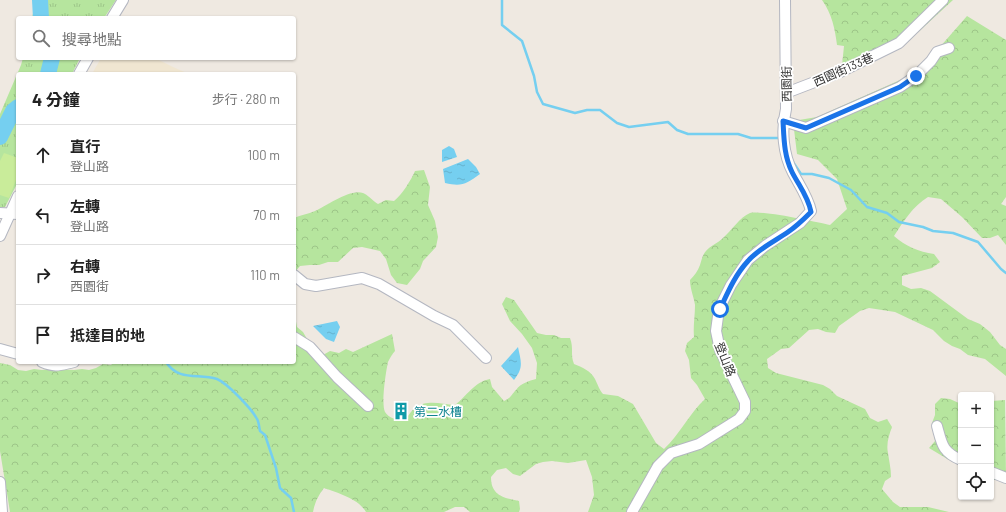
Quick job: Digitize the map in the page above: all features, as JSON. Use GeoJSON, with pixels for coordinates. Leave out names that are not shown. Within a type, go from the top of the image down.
{"type":"FeatureCollection","features":[{"type":"Feature","properties":{"kind":"street"},"geometry":{"type":"LineString","coordinates":[[113,16],[123,0]]}},
{"type":"Feature","properties":{"kind":"street","name":"西園街"},"geometry":{"type":"LineString","coordinates":[[783,121],[786,110],[785,0]]}},
{"type":"Feature","properties":{"kind":"street","name":"西園街133巷"},"geometry":{"type":"LineString","coordinates":[[786,93],[838,73],[898,43],[943,0]]}},
{"type":"Feature","properties":{"kind":"street"},"geometry":{"type":"LineString","coordinates":[[783,121],[806,128],[900,87],[916,76],[931,61],[937,52],[949,48]]}},
{"type":"Feature","properties":{"kind":"street"},"geometry":{"type":"LineString","coordinates":[[80,72],[87,60]]}},
{"type":"Feature","properties":{"kind":"street","name":"登山路"},"geometry":{"type":"LineString","coordinates":[[632,512],[658,466],[671,453],[698,444],[739,419],[745,411],[745,402],[720,350],[716,331],[720,309],[731,285],[748,260],[765,246],[790,231],[811,212],[809,201],[792,171],[784,151],[783,121]]}},
{"type":"Feature","properties":{"kind":"street"},"geometry":{"type":"LineString","coordinates":[[0,236],[16,200]]}},
{"type":"Feature","properties":{"kind":"street"},"geometry":{"type":"LineString","coordinates":[[296,277],[305,284],[316,286],[362,278],[379,284],[434,316],[453,325],[486,358]]}},
{"type":"Feature","properties":{"kind":"street"},"geometry":{"type":"LineString","coordinates":[[296,338],[310,347],[337,377],[368,406]]}},
{"type":"Feature","properties":{"kind":"street"},"geometry":{"type":"LineString","coordinates":[[0,349],[16,353]]}},
{"type":"Feature","properties":{"kind":"street"},"geometry":{"type":"LineString","coordinates":[[48,364],[53,366],[63,366],[68,364]]}},
{"type":"Feature","properties":{"kind":"street"},"geometry":{"type":"LineString","coordinates":[[937,426],[942,444],[948,453],[958,458]]}},
{"type":"Feature","properties":{"kind":"street"},"geometry":{"type":"LineString","coordinates":[[994,473],[1006,478]]}},
{"type":"Feature","properties":{"kind":"street"},"geometry":{"type":"LineString","coordinates":[[0,482],[2,512]]}},
{"type":"Feature","properties":{"kind":"shaded area"},"geometry":{"type":"Polygon","coordinates":[[[100,60],[159,60],[184,72],[93,72],[100,60]]]}},
{"type":"Feature","properties":{"kind":"green space"},"geometry":{"type":"Polygon","coordinates":[[[36,0],[116,0],[105,16],[32,16],[36,0]]]}},
{"type":"Feature","properties":{"kind":"green space"},"geometry":{"type":"Polygon","coordinates":[[[822,0],[953,0],[901,48],[841,75],[844,46],[837,45],[832,22],[822,0]]]}},
{"type":"Feature","properties":{"kind":"green space"},"geometry":{"type":"Polygon","coordinates":[[[967,16],[1006,40],[1006,197],[1001,204],[1006,206],[1006,245],[998,235],[990,238],[982,238],[962,217],[941,199],[928,197],[913,210],[894,236],[912,248],[934,254],[940,262],[932,268],[902,276],[902,285],[911,289],[921,288],[930,291],[968,319],[980,324],[990,332],[1000,345],[1006,349],[1006,376],[985,359],[968,355],[944,341],[933,330],[895,312],[869,308],[860,311],[839,326],[835,333],[818,329],[809,330],[789,348],[781,349],[767,359],[768,368],[776,373],[823,385],[837,396],[865,409],[870,418],[878,422],[887,419],[892,427],[887,446],[891,477],[885,481],[882,489],[893,502],[900,507],[928,507],[949,512],[588,512],[594,495],[592,477],[586,460],[568,463],[552,461],[543,462],[536,464],[520,476],[513,474],[506,468],[497,470],[491,477],[493,488],[503,497],[519,501],[519,512],[470,512],[464,507],[455,507],[444,512],[366,512],[363,507],[353,500],[342,494],[324,488],[317,499],[313,512],[10,512],[0,451],[0,363],[10,365],[18,370],[26,371],[34,369],[89,370],[103,364],[296,364],[296,322],[297,327],[303,332],[310,344],[323,355],[330,351],[339,353],[346,349],[353,352],[392,334],[395,351],[387,366],[384,387],[384,408],[388,416],[401,421],[420,405],[434,403],[455,405],[479,383],[490,379],[492,387],[504,401],[510,398],[520,386],[536,379],[537,363],[532,348],[510,321],[502,304],[506,297],[514,300],[537,333],[554,335],[561,338],[570,338],[574,364],[591,374],[603,394],[618,396],[633,404],[656,443],[664,449],[705,399],[691,378],[689,360],[685,351],[687,343],[694,337],[695,305],[690,280],[698,269],[706,251],[721,240],[739,221],[750,213],[766,213],[830,225],[847,209],[837,179],[818,160],[797,154],[793,121],[817,117],[918,72],[967,16]]]}},
{"type":"Feature","properties":{"kind":"green space"},"geometry":{"type":"Polygon","coordinates":[[[22,60],[79,60],[73,72],[18,72],[22,60]]]}},
{"type":"Feature","properties":{"kind":"green space"},"geometry":{"type":"Polygon","coordinates":[[[16,77],[16,186],[5,207],[0,207],[0,114],[16,77]]]}},
{"type":"Feature","properties":{"kind":"green space"},"geometry":{"type":"Polygon","coordinates":[[[4,153],[16,157],[16,180],[9,198],[0,195],[0,161],[4,153]]]}},
{"type":"Feature","properties":{"kind":"green space"},"geometry":{"type":"Polygon","coordinates":[[[424,170],[430,187],[428,205],[435,221],[438,237],[436,247],[423,261],[420,269],[407,285],[397,283],[391,275],[386,259],[380,251],[362,247],[353,248],[338,262],[300,266],[296,271],[296,217],[315,211],[345,195],[358,192],[365,194],[378,204],[386,200],[394,201],[406,187],[415,171],[424,170]]]}},
{"type":"Feature","properties":{"kind":"green space"},"geometry":{"type":"Polygon","coordinates":[[[941,398],[950,399],[958,403],[958,462],[949,460],[929,448],[935,441],[932,423],[935,415],[935,404],[941,398]]]}},
{"type":"Feature","properties":{"kind":"green space"},"geometry":{"type":"Polygon","coordinates":[[[1005,400],[1006,480],[994,480],[994,401],[1005,400]]]}},
{"type":"Feature","properties":{"kind":"water"},"geometry":{"type":"Polygon","coordinates":[[[449,146],[454,149],[457,157],[442,162],[442,150],[449,146]]]}},
{"type":"Feature","properties":{"kind":"water"},"geometry":{"type":"Polygon","coordinates":[[[468,159],[476,167],[480,174],[464,184],[456,185],[445,183],[443,169],[468,159]]]}},
{"type":"Feature","properties":{"kind":"water"},"geometry":{"type":"Polygon","coordinates":[[[337,321],[340,327],[334,342],[326,339],[313,326],[337,321]]]}},
{"type":"Feature","properties":{"kind":"water"},"geometry":{"type":"Polygon","coordinates":[[[518,347],[521,364],[514,380],[501,366],[518,347]]]}},
{"type":"Feature","properties":{"kind":"waterway"},"geometry":{"type":"LineString","coordinates":[[40,0],[41,16]]}},
{"type":"Feature","properties":{"kind":"waterway"},"geometry":{"type":"LineString","coordinates":[[502,0],[502,25],[522,41],[534,76],[537,92],[543,104],[575,113],[587,110],[600,110],[617,123],[629,127],[668,122],[677,130],[688,134],[738,134],[751,138],[778,138]]}},
{"type":"Feature","properties":{"kind":"waterway"},"geometry":{"type":"LineString","coordinates":[[48,72],[52,60]]}},
{"type":"Feature","properties":{"kind":"waterway"},"geometry":{"type":"LineString","coordinates":[[0,137],[13,111],[16,109]]}},
{"type":"Feature","properties":{"kind":"waterway"},"geometry":{"type":"LineString","coordinates":[[793,162],[801,174],[812,174],[829,178],[851,190],[867,207],[887,213],[899,222],[923,227],[933,231],[953,233],[978,242],[1006,273]]}},
{"type":"Feature","properties":{"kind":"waterway"},"geometry":{"type":"LineString","coordinates":[[168,364],[171,368],[183,375],[210,377],[221,381],[250,409],[258,420],[260,431],[265,435],[276,468],[280,488],[291,498],[294,512]]}},
{"type":"Feature","properties":{"kind":"place","name":"第二水槽"},"geometry":{"type":"Point","coordinates":[401,411]}},
{"type":"Feature","properties":{"kind":"route"},"geometry":{"type":"LineString","coordinates":[[720,309],[731,285],[748,260],[765,246],[790,231],[811,212],[809,201],[792,171],[784,151],[783,121],[806,128],[900,87],[916,76]]}}]}
